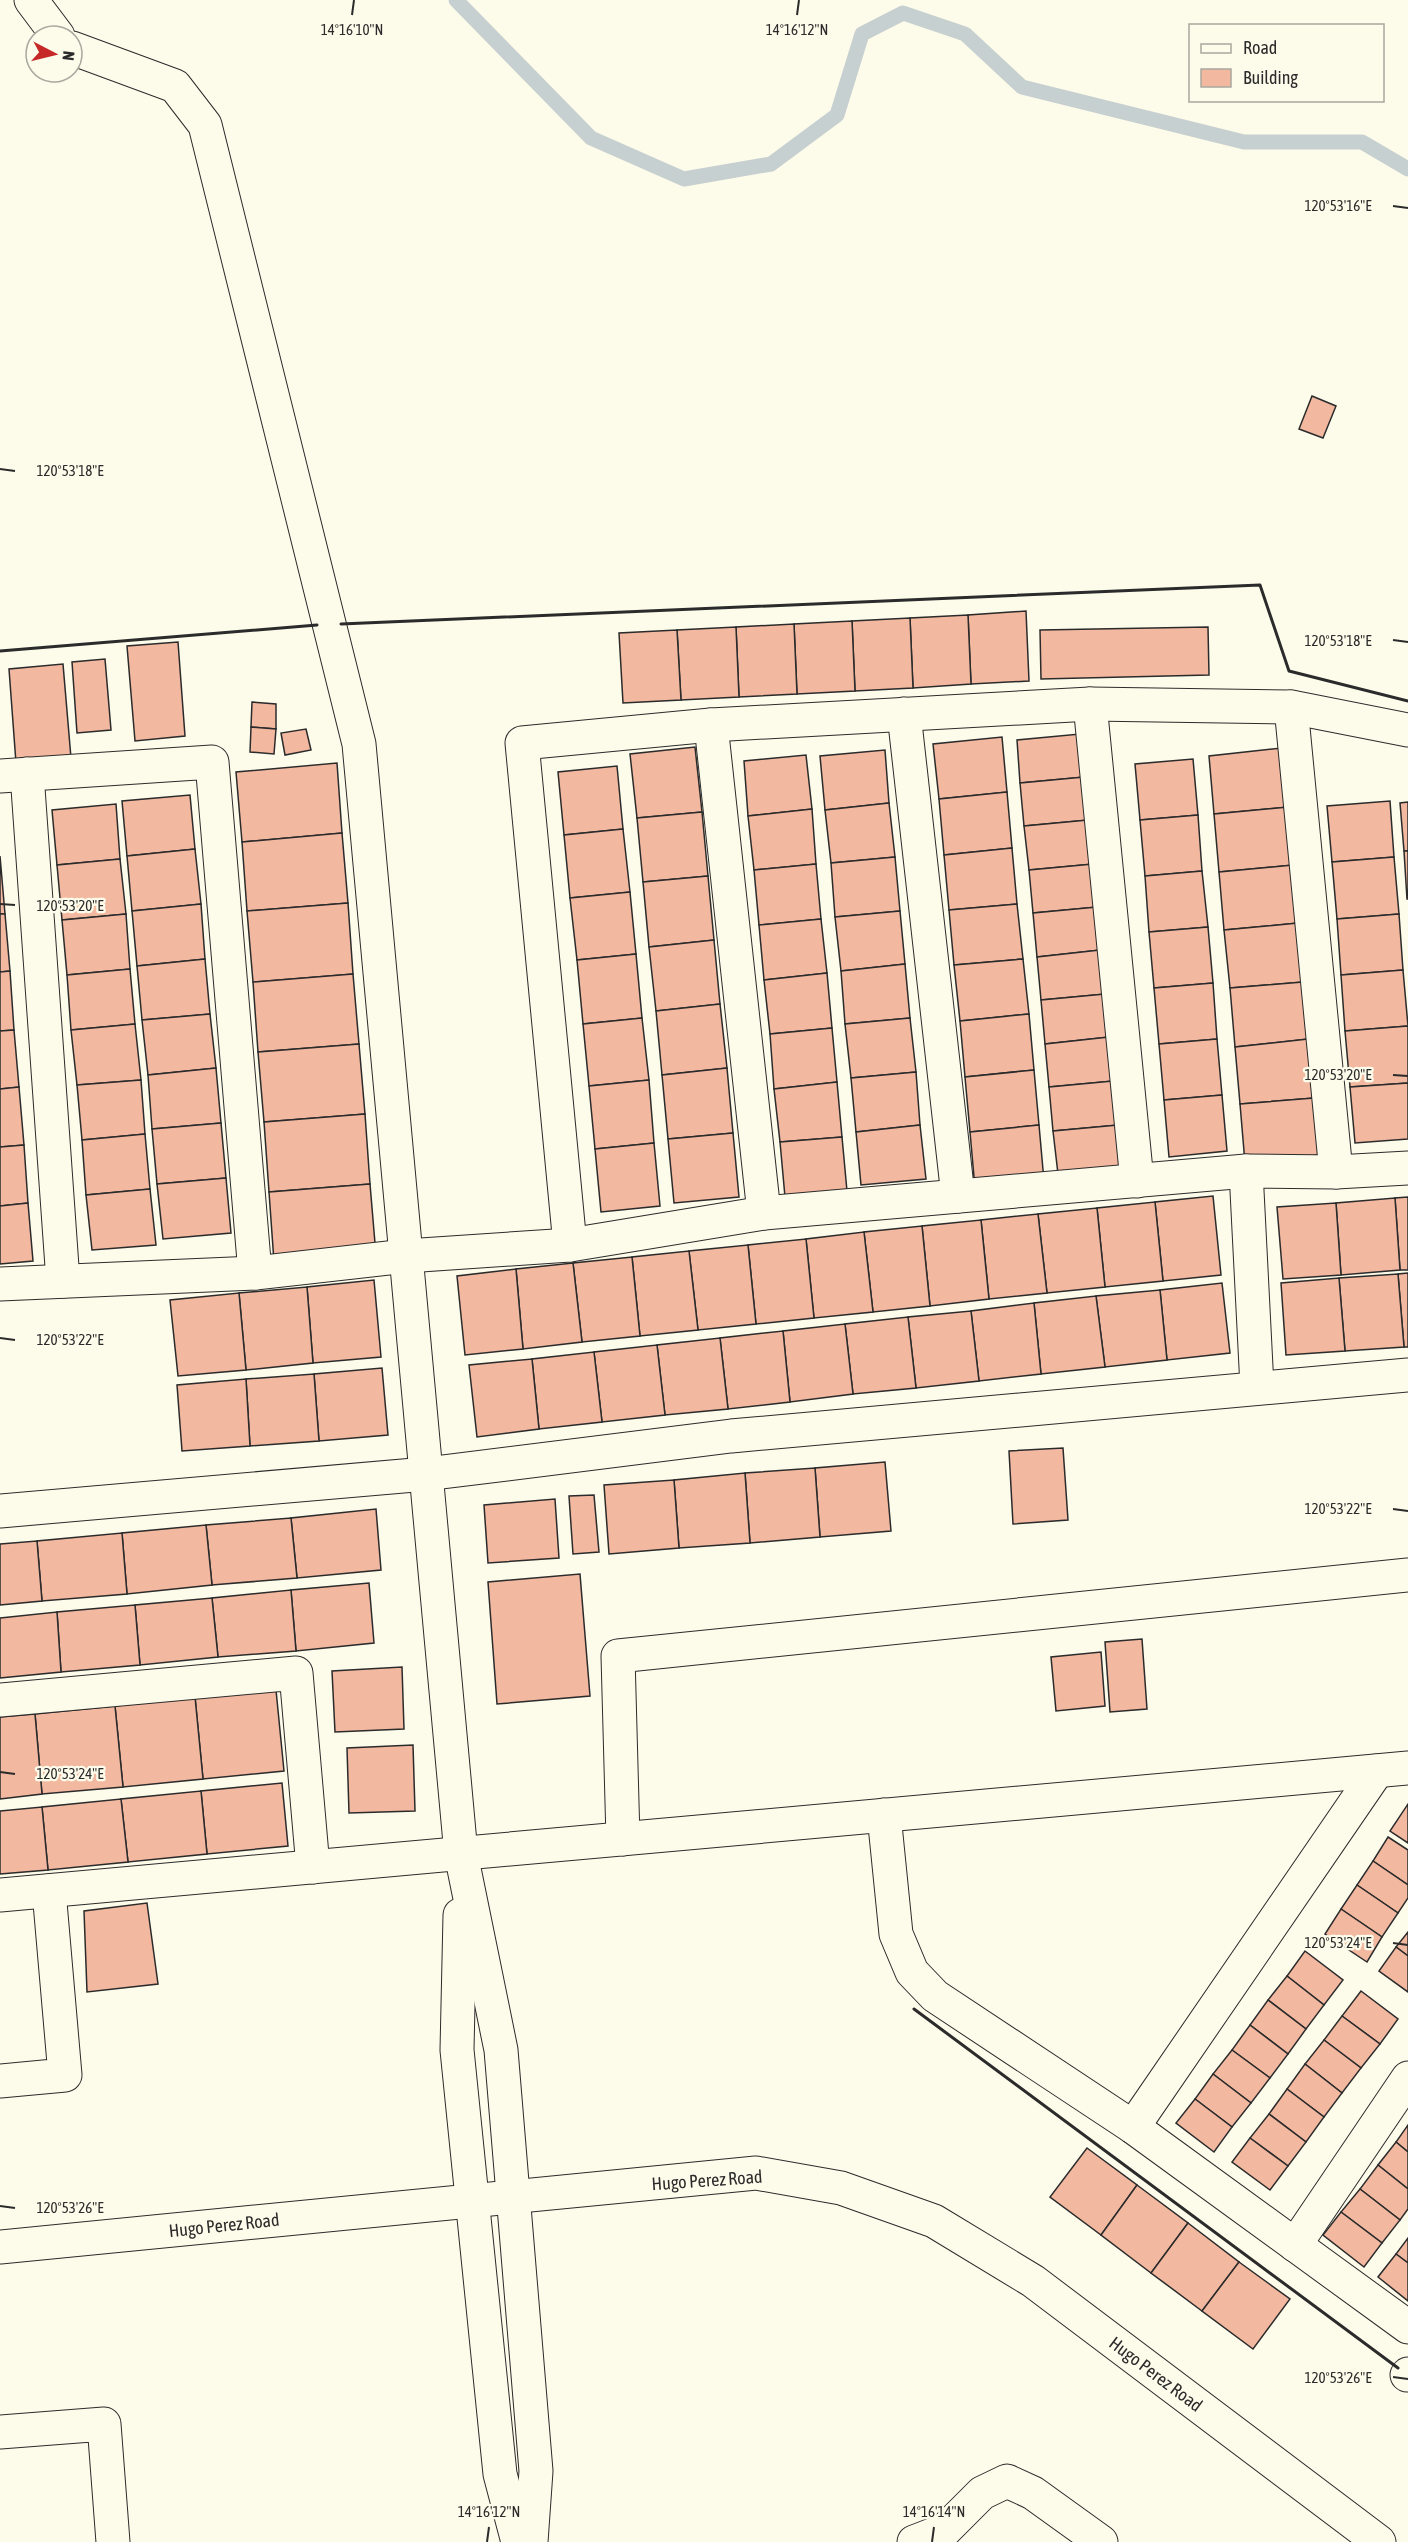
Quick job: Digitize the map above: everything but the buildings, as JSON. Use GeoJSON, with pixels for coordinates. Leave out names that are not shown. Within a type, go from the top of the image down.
{"type":"FeatureCollection","features":[{"type":"Feature","properties":{"kind":"street"},"geometry":{"type":"LineString","coordinates":[[31,0],[49,24]]}},
{"type":"Feature","properties":{"kind":"street"},"geometry":{"type":"LineString","coordinates":[[84,52],[175,86],[205,124],[359,744],[461,1854],[501,2050],[536,2471],[531,2542]]}},
{"type":"Feature","properties":{"kind":"street"},"geometry":{"type":"LineString","coordinates":[[570,1245],[522,743],[711,725],[1090,704],[1292,707],[1408,730]]}},
{"type":"Feature","properties":{"kind":"street"},"geometry":{"type":"LineString","coordinates":[[1090,704],[1137,1181]]}},
{"type":"Feature","properties":{"kind":"street"},"geometry":{"type":"LineString","coordinates":[[1292,707],[1336,1172]]}},
{"type":"Feature","properties":{"kind":"street"},"geometry":{"type":"LineString","coordinates":[[904,714],[958,1196]]}},
{"type":"Feature","properties":{"kind":"street"},"geometry":{"type":"LineString","coordinates":[[711,725],[764,1213]]}},
{"type":"Feature","properties":{"kind":"street"},"geometry":{"type":"LineString","coordinates":[[63,1281],[13,775],[212,762],[255,1273]]}},
{"type":"Feature","properties":{"kind":"street"},"geometry":{"type":"LineString","coordinates":[[0,1284],[255,1273],[406,1256],[570,1245],[764,1213],[1246,1172],[1336,1172],[1408,1168]]}},
{"type":"Feature","properties":{"kind":"street"},"geometry":{"type":"LineString","coordinates":[[1246,1172],[1257,1387]]}},
{"type":"Feature","properties":{"kind":"street"},"geometry":{"type":"LineString","coordinates":[[0,1511],[426,1474],[731,1436],[1408,1375]]}},
{"type":"Feature","properties":{"kind":"street"},"geometry":{"type":"LineString","coordinates":[[623,1839],[618,1656],[1408,1575]]}},
{"type":"Feature","properties":{"kind":"street"},"geometry":{"type":"LineString","coordinates":[[0,1700],[296,1673],[313,1867]]}},
{"type":"Feature","properties":{"kind":"street"},"geometry":{"type":"LineString","coordinates":[[0,1895],[1393,1769]]}},
{"type":"Feature","properties":{"kind":"street"},"geometry":{"type":"LineString","coordinates":[[1133,2127],[1393,1769]]}},
{"type":"Feature","properties":{"kind":"street"},"geometry":{"type":"LineString","coordinates":[[884,1815],[896,1934],[912,1972],[935,1996],[1133,2127],[1408,2327]]}},
{"type":"Feature","properties":{"kind":"street"},"geometry":{"type":"LineString","coordinates":[[461,1854],[457,2050],[500,2474],[518,2542]]}},
{"type":"Feature","properties":{"kind":"street"},"geometry":{"type":"LineString","coordinates":[[0,2081],[65,2075],[49,1891]]}},
{"type":"Feature","properties":{"kind":"street"},"geometry":{"type":"LineString","coordinates":[[1295,2245],[1408,2078]]}},
{"type":"Feature","properties":{"kind":"street","name":"Hugo Perez Road"},"geometry":{"type":"LineString","coordinates":[[0,2247],[756,2173],[841,2188],[934,2221],[1033,2281],[1378,2542]]}},
{"type":"Feature","properties":{"kind":"street"},"geometry":{"type":"LineString","coordinates":[[0,2432],[104,2424],[113,2542]]}},
{"type":"Feature","properties":{"kind":"street"},"geometry":{"type":"LineString","coordinates":[[914,2542],[945,2530],[982,2493],[1007,2481],[1033,2493],[1101,2542]]}},
{"type":"Feature","properties":{"kind":"waterway"},"geometry":{"type":"LineString","coordinates":[[456,0],[591,138],[684,179],[771,164],[837,115],[862,34],[903,13],[965,34],[1022,87],[1244,142],[1362,142],[1408,169]]}},
{"type":"Feature","properties":{"kind":"wall"},"geometry":{"type":"LineString","coordinates":[[341,624],[1260,585],[1289,671],[1408,701]]}},
{"type":"Feature","properties":{"kind":"wall"},"geometry":{"type":"LineString","coordinates":[[0,651],[317,625]]}},
{"type":"Feature","properties":{"kind":"wall"},"geometry":{"type":"LineString","coordinates":[[914,2009],[1398,2368]]}}]}
